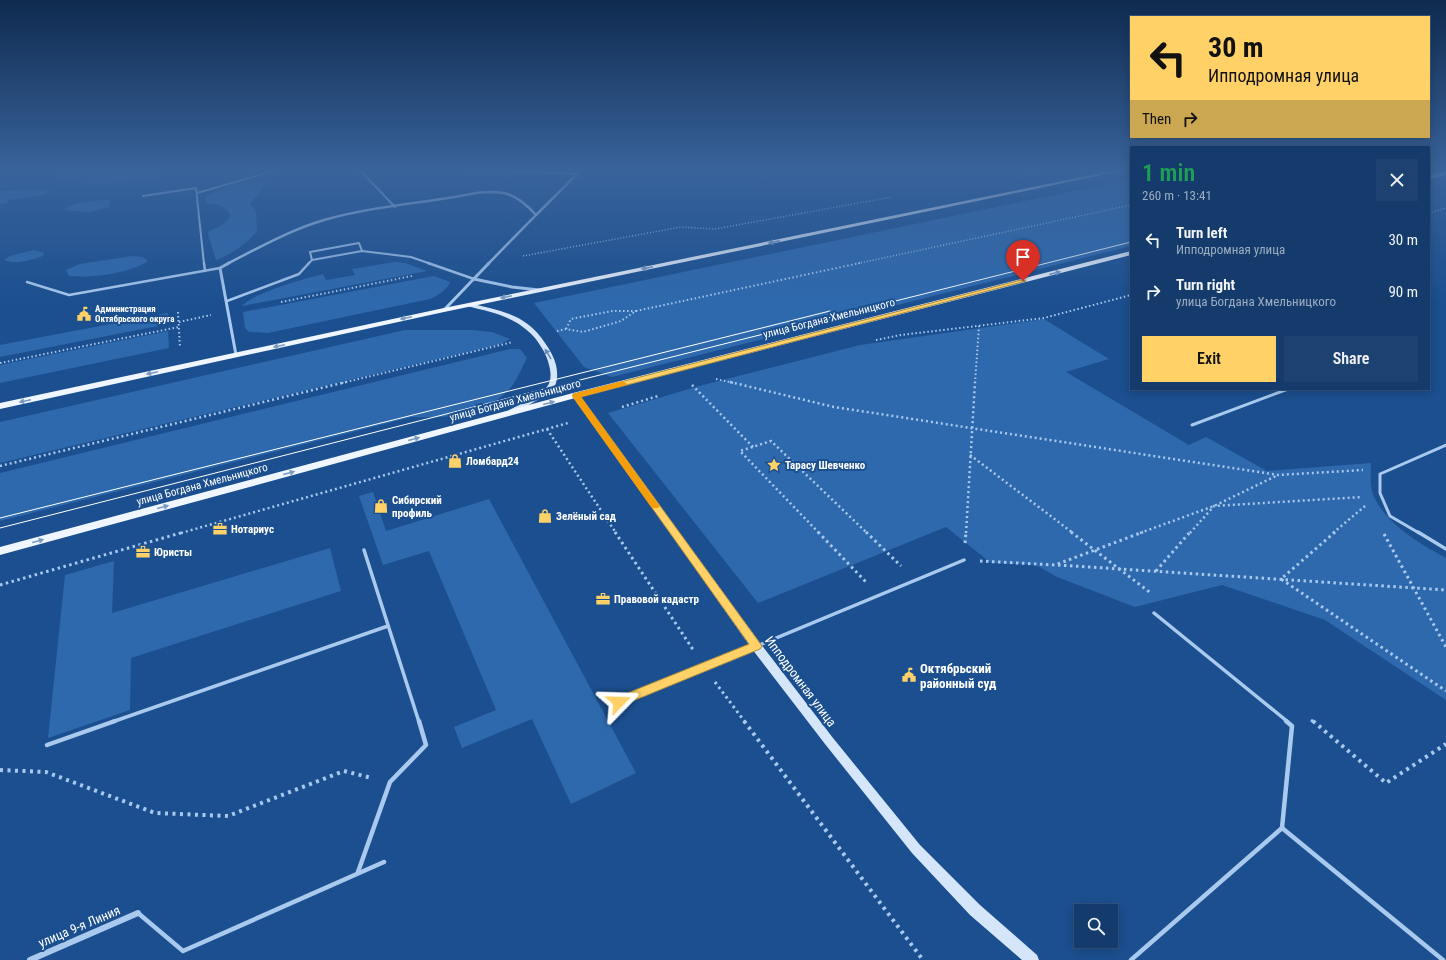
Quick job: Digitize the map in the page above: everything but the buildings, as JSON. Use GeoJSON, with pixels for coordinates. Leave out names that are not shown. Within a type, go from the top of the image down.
{"type":"FeatureCollection","features":[{"type":"Feature","properties":{"kind":"main road"},"geometry":{"type":"LineString","coordinates":[[0,406],[444,310],[909,214]]}},
{"type":"Feature","properties":{"kind":"main road","name":"улица Богдана Хмельницкого"},"geometry":{"type":"LineString","coordinates":[[0,551],[576,396],[1130,253]]}},
{"type":"Feature","properties":{"kind":"main road"},"geometry":{"type":"LineString","coordinates":[[469,305],[499,312],[522,322],[536,336],[551,358],[554,368],[552,387],[512,413]]}},
{"type":"Feature","properties":{"kind":"main road","name":"Ипподромная улица"},"geometry":{"type":"LineString","coordinates":[[576,396],[756,646],[833,747],[916,849],[976,910],[1032,960]]}},
{"type":"Feature","properties":{"kind":"street"},"geometry":{"type":"LineString","coordinates":[[236,355],[220,268],[269,242],[302,228],[338,216],[352,214]]}},
{"type":"Feature","properties":{"kind":"street"},"geometry":{"type":"LineString","coordinates":[[444,310],[536,215]]}},
{"type":"Feature","properties":{"kind":"street"},"geometry":{"type":"LineString","coordinates":[[474,279],[512,287],[540,290]]}},
{"type":"Feature","properties":{"kind":"street"},"geometry":{"type":"LineString","coordinates":[[619,702],[756,646]]}},
{"type":"Feature","properties":{"kind":"street","name":"улица 9-я Линия"},"geometry":{"type":"LineString","coordinates":[[30,960],[138,913]]}},
{"type":"Feature","properties":{"kind":"lane"},"geometry":{"type":"LineString","coordinates":[[199,214],[206,271]]}},
{"type":"Feature","properties":{"kind":"lane"},"geometry":{"type":"LineString","coordinates":[[312,260],[310,252],[359,243],[362,251]]}},
{"type":"Feature","properties":{"kind":"lane"},"geometry":{"type":"LineString","coordinates":[[227,301],[299,274],[312,260],[362,251],[411,257],[474,279]]}},
{"type":"Feature","properties":{"kind":"lane"},"geometry":{"type":"LineString","coordinates":[[27,282],[69,295],[220,268]]}},
{"type":"Feature","properties":{"kind":"lane"},"geometry":{"type":"LineString","coordinates":[[1192,425],[1285,390]]}},
{"type":"Feature","properties":{"kind":"lane"},"geometry":{"type":"LineString","coordinates":[[1446,445],[1380,474],[1380,493],[1390,516],[1446,549]]}},
{"type":"Feature","properties":{"kind":"lane"},"geometry":{"type":"LineString","coordinates":[[358,872],[390,782],[426,745],[364,550]]}},
{"type":"Feature","properties":{"kind":"lane"},"geometry":{"type":"LineString","coordinates":[[756,646],[964,560]]}},
{"type":"Feature","properties":{"kind":"lane"},"geometry":{"type":"LineString","coordinates":[[1130,960],[1282,828],[1292,726],[1154,613]]}},
{"type":"Feature","properties":{"kind":"lane"},"geometry":{"type":"LineString","coordinates":[[46,746],[388,626]]}},
{"type":"Feature","properties":{"kind":"lane"},"geometry":{"type":"LineString","coordinates":[[1282,828],[1442,960]]}},
{"type":"Feature","properties":{"kind":"lane"},"geometry":{"type":"LineString","coordinates":[[138,913],[183,951],[358,872],[384,862]]}},
{"type":"Feature","properties":{"kind":"path"},"geometry":{"type":"LineString","coordinates":[[492,261],[681,227],[715,229],[800,214]]}},
{"type":"Feature","properties":{"kind":"path"},"geometry":{"type":"LineString","coordinates":[[566,329],[571,319],[612,311],[636,311],[1090,214]]}},
{"type":"Feature","properties":{"kind":"path"},"geometry":{"type":"LineString","coordinates":[[276,303],[446,270]]}},
{"type":"Feature","properties":{"kind":"path"},"geometry":{"type":"LineString","coordinates":[[872,341],[901,335],[1044,318],[1130,295]]}},
{"type":"Feature","properties":{"kind":"path"},"geometry":{"type":"LineString","coordinates":[[557,331],[566,329],[583,332],[621,321],[636,311]]}},
{"type":"Feature","properties":{"kind":"path"},"geometry":{"type":"LineString","coordinates":[[178,312],[180,350]]}},
{"type":"Feature","properties":{"kind":"path"},"geometry":{"type":"LineString","coordinates":[[179,322],[229,312]]}},
{"type":"Feature","properties":{"kind":"path"},"geometry":{"type":"LineString","coordinates":[[979,326],[969,455],[964,560],[1446,590]]}},
{"type":"Feature","properties":{"kind":"path"},"geometry":{"type":"LineString","coordinates":[[0,363],[179,327]]}},
{"type":"Feature","properties":{"kind":"path"},"geometry":{"type":"LineString","coordinates":[[0,466],[513,342]]}},
{"type":"Feature","properties":{"kind":"path"},"geometry":{"type":"LineString","coordinates":[[710,381],[723,377]]}},
{"type":"Feature","properties":{"kind":"path"},"geometry":{"type":"LineString","coordinates":[[716,379],[834,407],[1278,475],[1367,469]]}},
{"type":"Feature","properties":{"kind":"path"},"geometry":{"type":"LineString","coordinates":[[685,388],[698,384]]}},
{"type":"Feature","properties":{"kind":"path"},"geometry":{"type":"LineString","coordinates":[[692,385],[753,447]]}},
{"type":"Feature","properties":{"kind":"path"},"geometry":{"type":"LineString","coordinates":[[622,407],[664,394]]}},
{"type":"Feature","properties":{"kind":"path"},"geometry":{"type":"LineString","coordinates":[[0,585],[568,423]]}},
{"type":"Feature","properties":{"kind":"path"},"geometry":{"type":"LineString","coordinates":[[547,429],[704,667],[923,960]]}},
{"type":"Feature","properties":{"kind":"path"},"geometry":{"type":"LineString","coordinates":[[879,595],[740,451],[772,441],[915,580]]}},
{"type":"Feature","properties":{"kind":"path"},"geometry":{"type":"LineString","coordinates":[[969,455],[1157,598]]}},
{"type":"Feature","properties":{"kind":"path"},"geometry":{"type":"LineString","coordinates":[[1055,565],[1214,506],[1278,475]]}},
{"type":"Feature","properties":{"kind":"path"},"geometry":{"type":"LineString","coordinates":[[1156,571],[1214,506],[1365,497]]}},
{"type":"Feature","properties":{"kind":"path"},"geometry":{"type":"LineString","coordinates":[[1281,579],[1367,505]]}},
{"type":"Feature","properties":{"kind":"path"},"geometry":{"type":"LineString","coordinates":[[1383,532],[1446,647]]}},
{"type":"Feature","properties":{"kind":"path"},"geometry":{"type":"LineString","coordinates":[[1281,579],[1446,691]]}},
{"type":"Feature","properties":{"kind":"path"},"geometry":{"type":"LineString","coordinates":[[1304,715],[1386,783],[1446,744]]}},
{"type":"Feature","properties":{"kind":"path"},"geometry":{"type":"LineString","coordinates":[[0,770],[46,772],[155,813],[228,816],[344,770],[390,782]]}},
{"type":"Feature","properties":{"kind":"shaded area"},"geometry":{"type":"Polygon","coordinates":[[[230,214],[256,214],[257,231],[238,248],[216,260],[208,234],[209,231],[224,224],[231,216],[230,214]]]}},
{"type":"Feature","properties":{"kind":"shaded area"},"geometry":{"type":"Polygon","coordinates":[[[963,214],[1130,214],[1130,246],[612,377],[584,367],[534,303],[963,214]]]}},
{"type":"Feature","properties":{"kind":"shaded area"},"geometry":{"type":"Polygon","coordinates":[[[34,250],[44,253],[43,256],[18,262],[4,260],[10,256],[34,250]]]}},
{"type":"Feature","properties":{"kind":"shaded area"},"geometry":{"type":"Polygon","coordinates":[[[132,256],[143,257],[148,261],[130,269],[99,276],[69,276],[66,270],[80,264],[132,256]]]}},
{"type":"Feature","properties":{"kind":"shaded area"},"geometry":{"type":"Polygon","coordinates":[[[395,262],[405,263],[427,271],[242,306],[248,301],[268,291],[304,279],[323,274],[326,280],[355,275],[352,269],[395,262]]]}},
{"type":"Feature","properties":{"kind":"shaded area"},"geometry":{"type":"Polygon","coordinates":[[[434,276],[450,282],[444,290],[430,299],[268,333],[249,332],[245,328],[243,312],[434,276]]]}},
{"type":"Feature","properties":{"kind":"shaded area"},"geometry":{"type":"Polygon","coordinates":[[[168,313],[168,324],[0,357],[0,345],[168,313]]]}},
{"type":"Feature","properties":{"kind":"shaded area"},"geometry":{"type":"Polygon","coordinates":[[[1044,319],[1109,359],[1066,372],[1189,445],[1206,437],[1267,471],[1371,463],[1372,491],[1384,512],[1393,522],[1414,539],[1446,558],[1446,700],[1325,620],[1222,585],[1135,607],[1057,577],[1036,565],[991,563],[946,527],[758,603],[608,413],[699,386],[860,345],[1044,319]]]}},
{"type":"Feature","properties":{"kind":"shaded area"},"geometry":{"type":"Polygon","coordinates":[[[405,330],[473,330],[492,332],[510,339],[501,344],[0,463],[0,422],[405,330]]]}},
{"type":"Feature","properties":{"kind":"shaded area"},"geometry":{"type":"Polygon","coordinates":[[[168,331],[169,348],[0,383],[0,365],[168,331]]]}},
{"type":"Feature","properties":{"kind":"shaded area"},"geometry":{"type":"Polygon","coordinates":[[[510,349],[520,349],[527,358],[518,376],[512,386],[501,397],[478,410],[453,416],[412,417],[0,521],[0,473],[510,349]]]}},
{"type":"Feature","properties":{"kind":"shaded area"},"geometry":{"type":"Polygon","coordinates":[[[373,492],[386,531],[489,499],[636,773],[571,804],[532,719],[462,748],[454,727],[496,710],[429,551],[383,565],[359,496],[373,492]]]}},
{"type":"Feature","properties":{"kind":"shaded area"},"geometry":{"type":"Polygon","coordinates":[[[330,548],[341,591],[131,658],[130,710],[48,738],[65,575],[114,561],[112,613],[330,548]]]}},
{"type":"Feature","properties":{"kind":"tram line"},"geometry":{"type":"LineString","coordinates":[[0,528],[552,387],[1130,242]]}},
{"type":"Feature","properties":{"kind":"tram line"},"geometry":{"type":"LineString","coordinates":[[0,518],[830,311]]}},
{"type":"Feature","properties":{"kind":"slow traffic"},"geometry":{"type":"LineString","coordinates":[[623,384],[576,396],[655,506]]}},
{"type":"Feature","properties":{"kind":"place","name":"Администрация Октябрьского округа"},"geometry":{"type":"Point","coordinates":[84,314]}},
{"type":"Feature","properties":{"kind":"place","name":"Ломбард24"},"geometry":{"type":"Point","coordinates":[455,461]}},
{"type":"Feature","properties":{"kind":"place","name":"Тарасу Шевченко"},"geometry":{"type":"Point","coordinates":[774,465]}},
{"type":"Feature","properties":{"kind":"place","name":"Сибирский профиль"},"geometry":{"type":"Point","coordinates":[381,506]}},
{"type":"Feature","properties":{"kind":"place","name":"Зелёный сад"},"geometry":{"type":"Point","coordinates":[545,516]}},
{"type":"Feature","properties":{"kind":"place","name":"Нотариус"},"geometry":{"type":"Point","coordinates":[220,529]}},
{"type":"Feature","properties":{"kind":"place","name":"Юристы"},"geometry":{"type":"Point","coordinates":[143,552]}},
{"type":"Feature","properties":{"kind":"place","name":"Правовой кадастр"},"geometry":{"type":"Point","coordinates":[603,599]}},
{"type":"Feature","properties":{"kind":"place","name":"Октябрьский районный суд"},"geometry":{"type":"Point","coordinates":[909,675]}},
{"type":"Feature","properties":{"kind":"route"},"geometry":{"type":"LineString","coordinates":[[619,702],[756,646],[576,396],[1023,281]]}}]}
